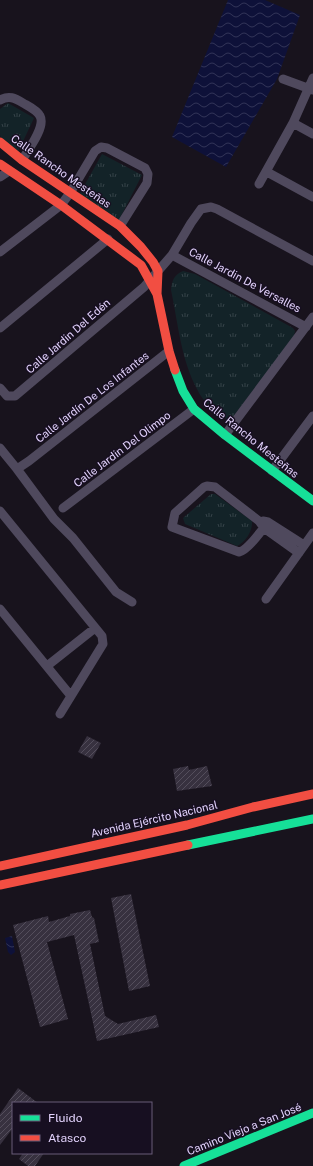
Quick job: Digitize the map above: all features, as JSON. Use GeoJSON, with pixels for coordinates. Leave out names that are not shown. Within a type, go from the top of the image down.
{"type":"FeatureCollection","features":[{"type":"Feature","properties":{"kind":"street"},"geometry":{"type":"LineString","coordinates":[[259,184],[267,172],[311,89],[313,78]]}},
{"type":"Feature","properties":{"kind":"street"},"geometry":{"type":"LineString","coordinates":[[283,79],[311,89]]}},
{"type":"Feature","properties":{"kind":"street"},"geometry":{"type":"LineString","coordinates":[[0,100],[8,97],[16,99],[38,113],[41,118],[41,128],[22,160]]}},
{"type":"Feature","properties":{"kind":"street"},"geometry":{"type":"LineString","coordinates":[[293,123],[313,134]]}},
{"type":"Feature","properties":{"kind":"street","name":"Calle Rancho Mesteñas"},"geometry":{"type":"LineString","coordinates":[[0,142],[22,160],[120,226],[149,257],[158,271],[157,294],[169,351],[175,371],[194,409],[224,435],[313,501]]}},
{"type":"Feature","properties":{"kind":"street"},"geometry":{"type":"LineString","coordinates":[[0,252],[61,205],[70,193],[95,151],[101,147],[107,148],[144,168],[148,174],[147,183],[120,226]]}},
{"type":"Feature","properties":{"kind":"street","name":"Calle Rancho Mesteñas"},"geometry":{"type":"LineString","coordinates":[[0,164],[61,205],[125,252],[140,265],[157,294]]}},
{"type":"Feature","properties":{"kind":"street"},"geometry":{"type":"LineString","coordinates":[[0,177],[9,171]]}},
{"type":"Feature","properties":{"kind":"street"},"geometry":{"type":"LineString","coordinates":[[267,172],[313,197]]}},
{"type":"Feature","properties":{"kind":"street","name":"Calle Jardin Del Edén"},"geometry":{"type":"LineString","coordinates":[[0,388],[7,396],[15,396],[149,280],[172,255],[201,209],[211,207],[313,261]]}},
{"type":"Feature","properties":{"kind":"street"},"geometry":{"type":"LineString","coordinates":[[0,328],[101,243],[108,239]]}},
{"type":"Feature","properties":{"kind":"street","name":"Calle Jardin De Versalles"},"geometry":{"type":"LineString","coordinates":[[172,255],[306,326]]}},
{"type":"Feature","properties":{"kind":"street"},"geometry":{"type":"LineString","coordinates":[[224,435],[313,317]]}},
{"type":"Feature","properties":{"kind":"street","name":"Calle Jardín De Los Infantes"},"geometry":{"type":"LineString","coordinates":[[17,469],[169,351]]}},
{"type":"Feature","properties":{"kind":"street","name":"Calle Jardin Del Olimpo"},"geometry":{"type":"LineString","coordinates":[[63,508],[194,409]]}},
{"type":"Feature","properties":{"kind":"street"},"geometry":{"type":"LineString","coordinates":[[272,471],[313,416]]}},
{"type":"Feature","properties":{"kind":"street"},"geometry":{"type":"LineString","coordinates":[[0,448],[54,519],[73,538],[116,592],[132,602]]}},
{"type":"Feature","properties":{"kind":"street"},"geometry":{"type":"LineString","coordinates":[[264,524],[244,550],[239,552],[172,527],[175,513],[204,487],[215,487],[264,524],[302,549]]}},
{"type":"Feature","properties":{"kind":"street"},"geometry":{"type":"LineString","coordinates":[[0,511],[102,636],[103,644],[60,714]]}},
{"type":"Feature","properties":{"kind":"street"},"geometry":{"type":"LineString","coordinates":[[266,599],[313,533]]}},
{"type":"Feature","properties":{"kind":"street"},"geometry":{"type":"LineString","coordinates":[[0,609],[71,696]]}},
{"type":"Feature","properties":{"kind":"street"},"geometry":{"type":"LineString","coordinates":[[47,666],[95,628]]}},
{"type":"Feature","properties":{"kind":"street","name":"Avenida Ejército Nacional"},"geometry":{"type":"LineString","coordinates":[[0,866],[187,825],[253,807],[313,794]]}},
{"type":"Feature","properties":{"kind":"street"},"geometry":{"type":"LineString","coordinates":[[0,884],[100,863],[154,846],[313,819]]}},
{"type":"Feature","properties":{"kind":"street"},"geometry":{"type":"LineString","coordinates":[[154,846],[158,836],[187,825]]}},
{"type":"Feature","properties":{"kind":"street"},"geometry":{"type":"LineString","coordinates":[[100,863],[112,854],[135,842],[139,835]]}},
{"type":"Feature","properties":{"kind":"street","name":"Camino Viejo a San José"},"geometry":{"type":"LineString","coordinates":[[184,1166],[252,1137],[313,1114]]}},
{"type":"Feature","properties":{"kind":"green space"},"geometry":{"type":"Polygon","coordinates":[[[8,103],[34,118],[18,152],[1,138],[0,135],[0,109],[8,103]]]}},
{"type":"Feature","properties":{"kind":"green space"},"geometry":{"type":"Polygon","coordinates":[[[102,154],[142,175],[119,220],[79,195],[102,154]]]}},
{"type":"Feature","properties":{"kind":"green space"},"geometry":{"type":"Polygon","coordinates":[[[183,271],[195,274],[293,328],[295,331],[294,336],[230,421],[215,411],[203,399],[187,366],[171,290],[174,278],[177,274],[183,271]]]}},
{"type":"Feature","properties":{"kind":"green space"},"geometry":{"type":"Polygon","coordinates":[[[211,494],[215,494],[252,521],[248,535],[243,542],[237,546],[185,524],[183,518],[211,494]]]}},
{"type":"Feature","properties":{"kind":"water"},"geometry":{"type":"Polygon","coordinates":[[[228,0],[265,0],[300,15],[277,79],[226,167],[172,137],[228,0]]]}},
{"type":"Feature","properties":{"kind":"water"},"geometry":{"type":"Polygon","coordinates":[[[12,936],[15,952],[11,955],[8,952],[5,938],[12,936]]]}},
{"type":"Feature","properties":{"kind":"building"},"geometry":{"type":"Polygon","coordinates":[[[87,736],[101,743],[92,759],[78,752],[87,736]]]}},
{"type":"Feature","properties":{"kind":"building"},"geometry":{"type":"Polygon","coordinates":[[[188,766],[189,770],[207,766],[212,786],[177,791],[173,769],[188,766]]]}},
{"type":"Feature","properties":{"kind":"building"},"geometry":{"type":"Polygon","coordinates":[[[131,894],[150,986],[129,991],[111,898],[131,894]]]}},
{"type":"Feature","properties":{"kind":"building"},"geometry":{"type":"Polygon","coordinates":[[[90,910],[92,917],[94,918],[99,942],[90,944],[105,1016],[118,1024],[156,1015],[159,1027],[97,1041],[74,935],[47,942],[68,1019],[40,1027],[13,925],[48,916],[49,922],[70,916],[70,914],[90,910]]]}},
{"type":"Feature","properties":{"kind":"building"},"geometry":{"type":"Polygon","coordinates":[[[18,1088],[37,1102],[12,1102],[12,1129],[0,1145],[0,1114],[18,1088]]]}},
{"type":"Feature","properties":{"kind":"building"},"geometry":{"type":"Polygon","coordinates":[[[22,1154],[43,1154],[35,1166],[28,1166],[19,1159],[22,1154]]]}},
{"type":"Feature","properties":{"kind":"traffic: fast"},"geometry":{"type":"LineString","coordinates":[[175,370],[183,391],[194,409],[225,435],[313,501]]}},
{"type":"Feature","properties":{"kind":"traffic: fast"},"geometry":{"type":"LineString","coordinates":[[188,845],[313,819]]}},
{"type":"Feature","properties":{"kind":"traffic: fast"},"geometry":{"type":"LineString","coordinates":[[184,1166],[313,1113]]}},
{"type":"Feature","properties":{"kind":"traffic: jam"},"geometry":{"type":"LineString","coordinates":[[0,142],[22,160],[120,226],[141,247],[153,262],[158,271],[157,294],[169,351],[175,370]]}},
{"type":"Feature","properties":{"kind":"traffic: jam"},"geometry":{"type":"LineString","coordinates":[[0,164],[61,205],[141,265],[157,294]]}},
{"type":"Feature","properties":{"kind":"traffic: jam"},"geometry":{"type":"LineString","coordinates":[[0,866],[187,825],[253,807],[313,794]]}},
{"type":"Feature","properties":{"kind":"traffic: jam"},"geometry":{"type":"LineString","coordinates":[[0,885],[188,845]]}}]}
